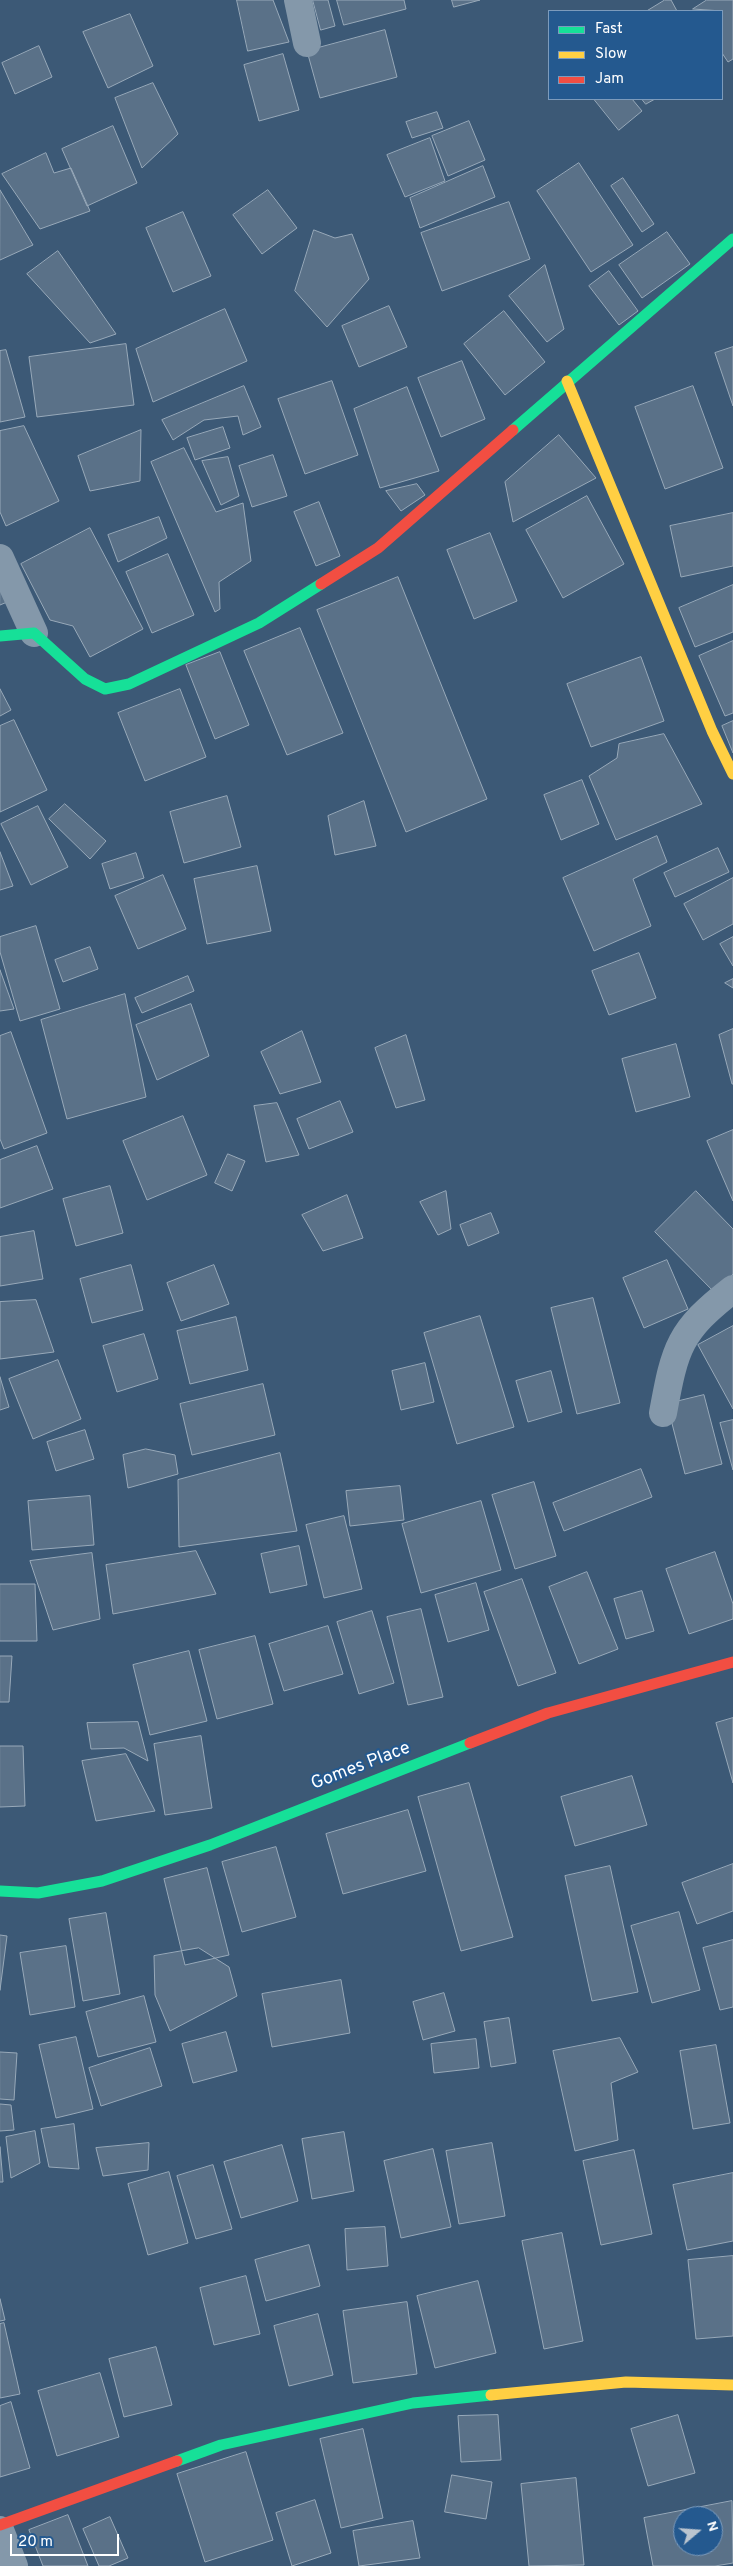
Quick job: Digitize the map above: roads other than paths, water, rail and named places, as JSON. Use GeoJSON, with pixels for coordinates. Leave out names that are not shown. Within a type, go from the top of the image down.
{"type":"FeatureCollection","features":[{"type":"Feature","properties":{"kind":"street"},"geometry":{"type":"LineString","coordinates":[[298,0],[307,43]]}},
{"type":"Feature","properties":{"kind":"street"},"geometry":{"type":"LineString","coordinates":[[0,558],[34,633],[85,678],[105,689],[129,684],[251,627],[378,548],[567,381],[733,239]]}},
{"type":"Feature","properties":{"kind":"street"},"geometry":{"type":"LineString","coordinates":[[567,381],[712,731],[733,774]]}},
{"type":"Feature","properties":{"kind":"street"},"geometry":{"type":"LineString","coordinates":[[0,636],[34,633]]}},
{"type":"Feature","properties":{"kind":"street"},"geometry":{"type":"LineString","coordinates":[[663,1413],[672,1363],[686,1332],[705,1311],[733,1289]]}},
{"type":"Feature","properties":{"kind":"street","name":"Gomes Place"},"geometry":{"type":"LineString","coordinates":[[0,1891],[38,1893],[102,1881],[210,1845],[548,1713],[694,1671],[733,1662]]}},
{"type":"Feature","properties":{"kind":"street"},"geometry":{"type":"LineString","coordinates":[[0,2525],[221,2445],[414,2402],[626,2382],[733,2384]]}},
{"type":"Feature","properties":{"kind":"street"},"geometry":{"type":"LineString","coordinates":[[0,2530],[14,2566]]}}]}
